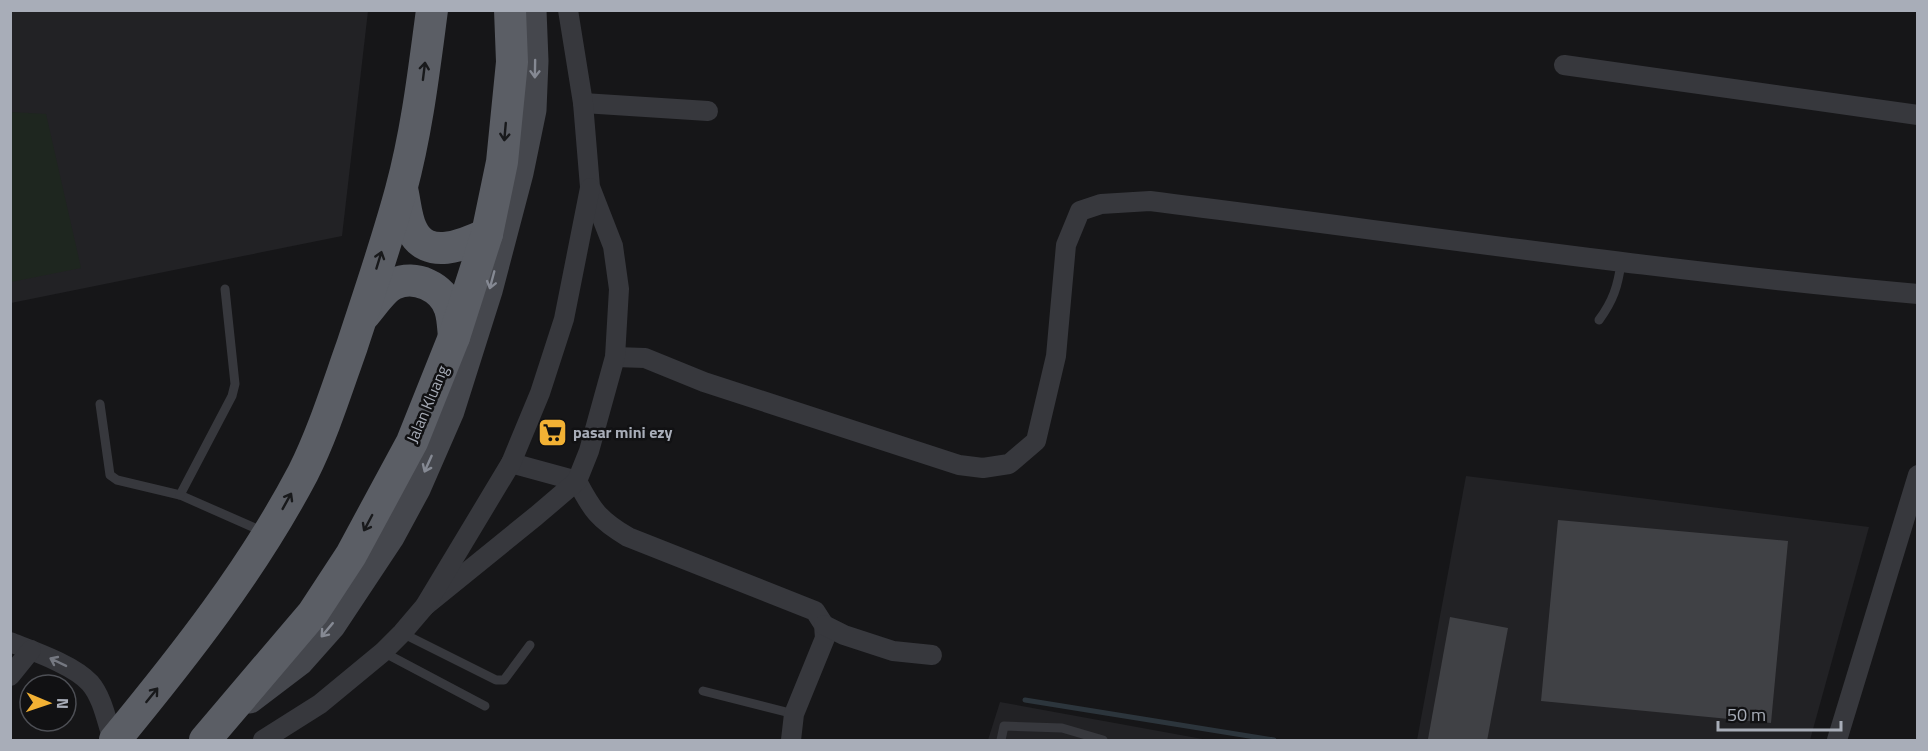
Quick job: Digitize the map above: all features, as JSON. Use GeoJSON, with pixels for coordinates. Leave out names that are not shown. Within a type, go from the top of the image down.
{"type":"FeatureCollection","features":[{"type":"Feature","properties":{"kind":"highway"},"geometry":{"type":"LineString","coordinates":[[114,741],[178,662],[224,600],[268,534],[304,471],[332,404],[402,188],[421,92],[432,10]]}},
{"type":"Feature","properties":{"kind":"highway","name":"Jalan Kluang"},"geometry":{"type":"LineString","coordinates":[[214,731],[313,613],[351,555],[412,442],[454,337],[487,234],[502,162],[512,62],[510,10]]}},
{"type":"Feature","properties":{"kind":"highway"},"geometry":{"type":"LineString","coordinates":[[402,188],[412,231],[424,244],[443,249],[465,245],[487,234]]}},
{"type":"Feature","properties":{"kind":"highway"},"geometry":{"type":"LineString","coordinates":[[361,319],[392,284],[409,279],[425,283],[441,294],[450,308],[454,337]]}},
{"type":"Feature","properties":{"kind":"main road"},"geometry":{"type":"LineString","coordinates":[[214,731],[300,662],[332,626],[391,537],[417,489],[451,411],[489,291],[520,173],[533,110],[535,61],[533,10]]}},
{"type":"Feature","properties":{"kind":"street"},"geometry":{"type":"LineString","coordinates":[[268,740],[320,704],[383,652],[402,633],[425,606],[512,463],[540,393],[564,319],[590,187],[584,103],[567,10]]}},
{"type":"Feature","properties":{"kind":"street"},"geometry":{"type":"LineString","coordinates":[[1564,65],[1917,115]]}},
{"type":"Feature","properties":{"kind":"street"},"geometry":{"type":"LineString","coordinates":[[584,103],[708,111]]}},
{"type":"Feature","properties":{"kind":"street"},"geometry":{"type":"LineString","coordinates":[[425,606],[577,480],[589,451],[615,357],[619,289],[613,246],[590,187]]}},
{"type":"Feature","properties":{"kind":"street"},"geometry":{"type":"LineString","coordinates":[[615,357],[645,358],[704,382],[959,465],[983,468],[1009,464],[1036,441],[1056,356],[1066,245],[1080,210],[1101,204],[1150,201],[1622,263],[1917,294]]}},
{"type":"Feature","properties":{"kind":"street"},"geometry":{"type":"LineString","coordinates":[[512,463],[577,480],[590,505],[606,524],[628,537],[815,611],[824,625],[825,638],[794,714],[791,741]]}},
{"type":"Feature","properties":{"kind":"street"},"geometry":{"type":"LineString","coordinates":[[1837,741],[1917,475]]}},
{"type":"Feature","properties":{"kind":"street"},"geometry":{"type":"LineString","coordinates":[[824,625],[844,635],[893,651],[932,655]]}},
{"type":"Feature","properties":{"kind":"street"},"geometry":{"type":"LineString","coordinates":[[10,642],[65,665],[90,683],[101,703],[114,741]]}},
{"type":"Feature","properties":{"kind":"street"},"geometry":{"type":"LineString","coordinates":[[10,676],[31,650]]}},
{"type":"Feature","properties":{"kind":"lane"},"geometry":{"type":"LineString","coordinates":[[1599,320],[1610,306],[1617,291],[1622,263]]}},
{"type":"Feature","properties":{"kind":"lane"},"geometry":{"type":"LineString","coordinates":[[180,495],[232,396],[235,384],[225,289]]}},
{"type":"Feature","properties":{"kind":"lane"},"geometry":{"type":"LineString","coordinates":[[100,404],[110,475],[117,480],[180,495],[268,534]]}},
{"type":"Feature","properties":{"kind":"lane"},"geometry":{"type":"LineString","coordinates":[[402,633],[496,680],[504,680],[530,645]]}},
{"type":"Feature","properties":{"kind":"lane"},"geometry":{"type":"LineString","coordinates":[[383,652],[485,706]]}},
{"type":"Feature","properties":{"kind":"lane"},"geometry":{"type":"LineString","coordinates":[[703,691],[794,714]]}},
{"type":"Feature","properties":{"kind":"lane"},"geometry":{"type":"LineString","coordinates":[[1001,741],[1004,726],[1062,729],[1103,741]]}},
{"type":"Feature","properties":{"kind":"shaded area"},"geometry":{"type":"Polygon","coordinates":[[[11,11],[368,11],[342,236],[11,303],[11,11]]]}},
{"type":"Feature","properties":{"kind":"shaded area"},"geometry":{"type":"Polygon","coordinates":[[[11,112],[46,114],[81,268],[11,282],[11,112]]]}},
{"type":"Feature","properties":{"kind":"shaded area"},"geometry":{"type":"Polygon","coordinates":[[[1466,476],[1869,527],[1810,740],[1417,740],[1466,476]]]}},
{"type":"Feature","properties":{"kind":"shaded area"},"geometry":{"type":"Polygon","coordinates":[[[1000,702],[1208,740],[988,740],[1000,702]]]}},
{"type":"Feature","properties":{"kind":"building"},"geometry":{"type":"Polygon","coordinates":[[[1558,520],[1788,541],[1771,723],[1541,701],[1558,520]]]}},
{"type":"Feature","properties":{"kind":"building"},"geometry":{"type":"Polygon","coordinates":[[[1450,617],[1508,628],[1487,741],[1428,739],[1450,617]]]}},
{"type":"Feature","properties":{"kind":"waterway"},"geometry":{"type":"LineString","coordinates":[[1025,700],[1274,740]]}},
{"type":"Feature","properties":{"kind":"place","name":"pasar mini ezy"},"geometry":{"type":"Point","coordinates":[552,432]}}]}
